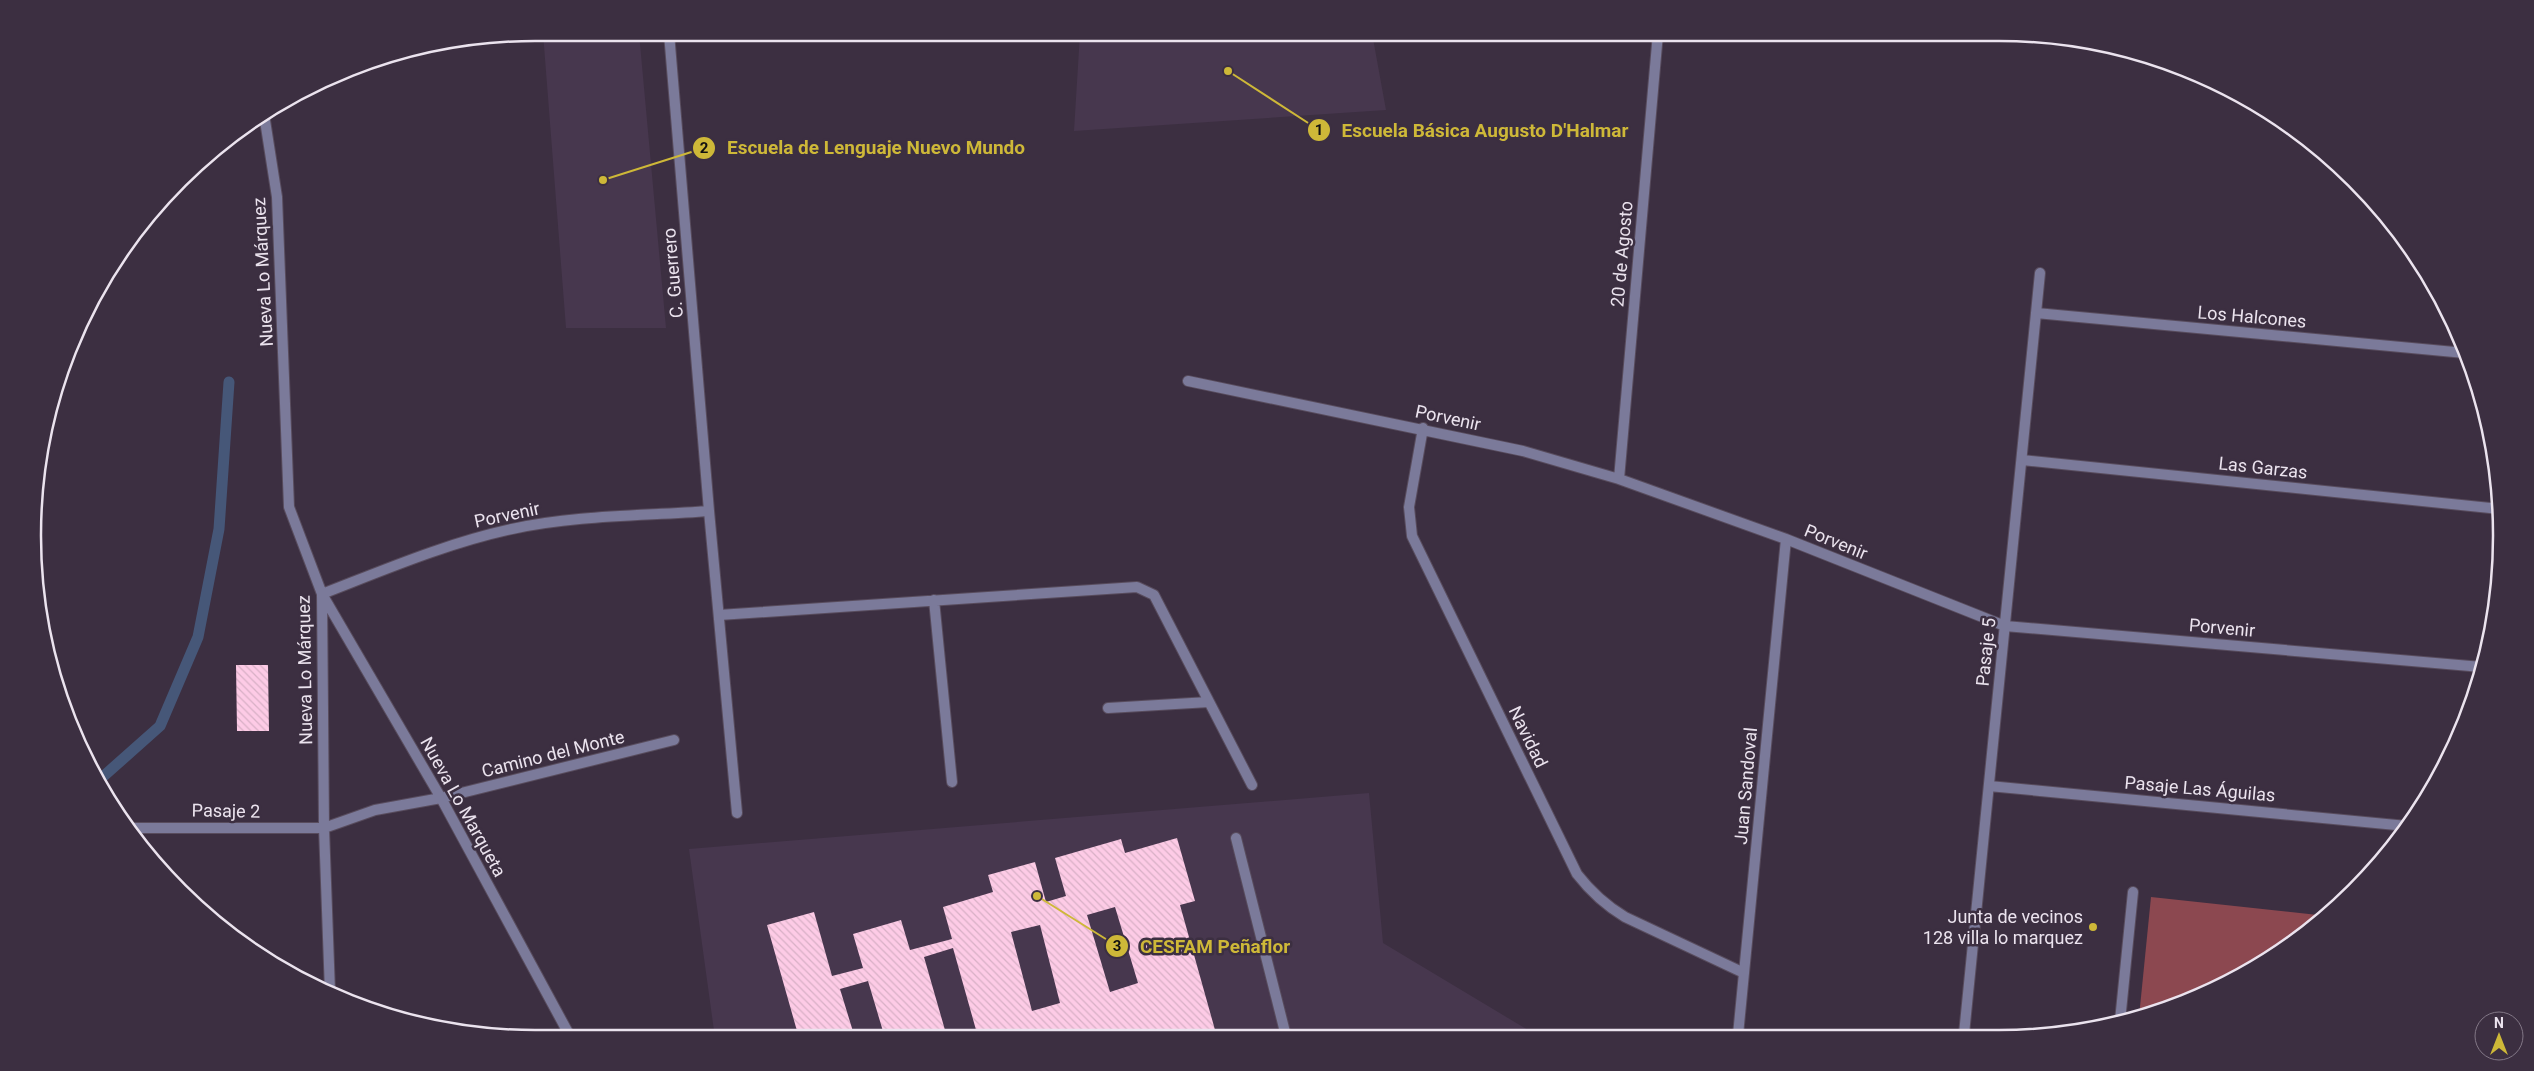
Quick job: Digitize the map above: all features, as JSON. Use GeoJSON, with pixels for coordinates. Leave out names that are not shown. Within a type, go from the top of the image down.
{"type":"FeatureCollection","features":[{"type":"Feature","properties":{"kind":"street","name":"C. Guerrero"},"geometry":{"type":"LineString","coordinates":[[670,41],[709,511],[737,813]]}},
{"type":"Feature","properties":{"kind":"street","name":"20 de Agosto"},"geometry":{"type":"LineString","coordinates":[[1619,479],[1657,41]]}},
{"type":"Feature","properties":{"kind":"street","name":"Nueva Lo Márquez"},"geometry":{"type":"LineString","coordinates":[[265,122],[277,198],[289,507],[322,594],[324,828],[330,985]]}},
{"type":"Feature","properties":{"kind":"street","name":"Pasaje 5"},"geometry":{"type":"LineString","coordinates":[[1964,1030],[2040,273]]}},
{"type":"Feature","properties":{"kind":"street","name":"Los Halcones"},"geometry":{"type":"LineString","coordinates":[[2036,313],[2457,352]]}},
{"type":"Feature","properties":{"kind":"street","name":"Porvenir"},"geometry":{"type":"LineString","coordinates":[[1188,380],[1423,428],[1523,451],[1619,479],[1786,539],[2005,626],[2475,665]]}},
{"type":"Feature","properties":{"kind":"street","name":"Navidad"},"geometry":{"type":"LineString","coordinates":[[1423,428],[1409,507],[1412,536],[1577,874],[1590,891],[1606,906],[1625,917],[1744,973]]}},
{"type":"Feature","properties":{"kind":"street","name":"Las Garzas"},"geometry":{"type":"LineString","coordinates":[[2022,460],[2492,508]]}},
{"type":"Feature","properties":{"kind":"street","name":"Porvenir"},"geometry":{"type":"LineString","coordinates":[[322,594],[451,546],[513,529],[582,520],[709,511]]}},
{"type":"Feature","properties":{"kind":"street","name":"Juan Sandoval"},"geometry":{"type":"LineString","coordinates":[[1738,1030],[1786,539]]}},
{"type":"Feature","properties":{"kind":"street"},"geometry":{"type":"LineString","coordinates":[[719,615],[1136,587],[1154,595],[1252,785]]}},
{"type":"Feature","properties":{"kind":"street","name":"Nueva Lo Marqueta"},"geometry":{"type":"LineString","coordinates":[[322,594],[442,798],[567,1030]]}},
{"type":"Feature","properties":{"kind":"street"},"geometry":{"type":"LineString","coordinates":[[934,600],[952,782]]}},
{"type":"Feature","properties":{"kind":"street"},"geometry":{"type":"LineString","coordinates":[[1108,708],[1209,702]]}},
{"type":"Feature","properties":{"kind":"street","name":"Camino del Monte"},"geometry":{"type":"LineString","coordinates":[[324,828],[375,810],[442,798],[674,740]]}},
{"type":"Feature","properties":{"kind":"street","name":"Pasaje Las Águilas"},"geometry":{"type":"LineString","coordinates":[[1989,786],[2399,825]]}},
{"type":"Feature","properties":{"kind":"street","name":"Pasaje 2"},"geometry":{"type":"LineString","coordinates":[[137,828],[324,828]]}},
{"type":"Feature","properties":{"kind":"street"},"geometry":{"type":"LineString","coordinates":[[1236,838],[1284,1030]]}},
{"type":"Feature","properties":{"kind":"street"},"geometry":{"type":"LineString","coordinates":[[2121,1014],[2133,892]]}},
{"type":"Feature","properties":{"kind":"shaded area"},"geometry":{"type":"Polygon","coordinates":[[[544,41],[640,41],[666,328],[566,328],[544,41]]]}},
{"type":"Feature","properties":{"kind":"shaded area"},"geometry":{"type":"Polygon","coordinates":[[[1080,41],[1373,41],[1386,110],[1074,131],[1080,41]]]}},
{"type":"Feature","properties":{"kind":"shaded area"},"geometry":{"type":"Polygon","coordinates":[[[1369,793],[1383,943],[1528,1030],[714,1030],[689,849],[1369,793]]]}},
{"type":"Feature","properties":{"kind":"shaded area"},"geometry":{"type":"Polygon","coordinates":[[[2151,897],[2315,915],[2299,928],[2246,964],[2188,992],[2140,1009],[2151,897]]]}},
{"type":"Feature","properties":{"kind":"building"},"geometry":{"type":"Polygon","coordinates":[[[236,665],[268,665],[269,731],[237,731],[236,665]]]}},
{"type":"Feature","properties":{"kind":"building"},"geometry":{"type":"Polygon","coordinates":[[[1177,838],[1195,901],[1180,905],[1215,1030],[976,1030],[953,948],[924,957],[945,1030],[883,1030],[868,981],[840,989],[853,1030],[797,1030],[767,925],[814,912],[832,976],[863,968],[853,934],[901,920],[910,950],[952,939],[943,907],[993,892],[988,875],[1035,862],[1046,902],[1066,896],[1055,858],[1121,839],[1125,853],[1177,838]],[[1115,907],[1087,915],[1110,992],[1138,983],[1115,907]],[[1040,925],[1011,932],[1032,1011],[1060,1003],[1040,925]]]}},
{"type":"Feature","properties":{"kind":"waterway"},"geometry":{"type":"LineString","coordinates":[[103,776],[160,726],[198,637],[219,529],[229,382]]}},
{"type":"Feature","properties":{"kind":"place","name":"Escuela Básica Augusto D'Halmar"},"geometry":{"type":"Point","coordinates":[1228,71]}},
{"type":"Feature","properties":{"kind":"place","name":"Escuela de Lenguaje Nuevo Mundo"},"geometry":{"type":"Point","coordinates":[603,180]}},
{"type":"Feature","properties":{"kind":"place","name":"CESFAM Peñaflor"},"geometry":{"type":"Point","coordinates":[1037,896]}},
{"type":"Feature","properties":{"kind":"place","name":"Junta de vecinos 128 villa lo marquez"},"geometry":{"type":"Point","coordinates":[2093,927]}}]}
